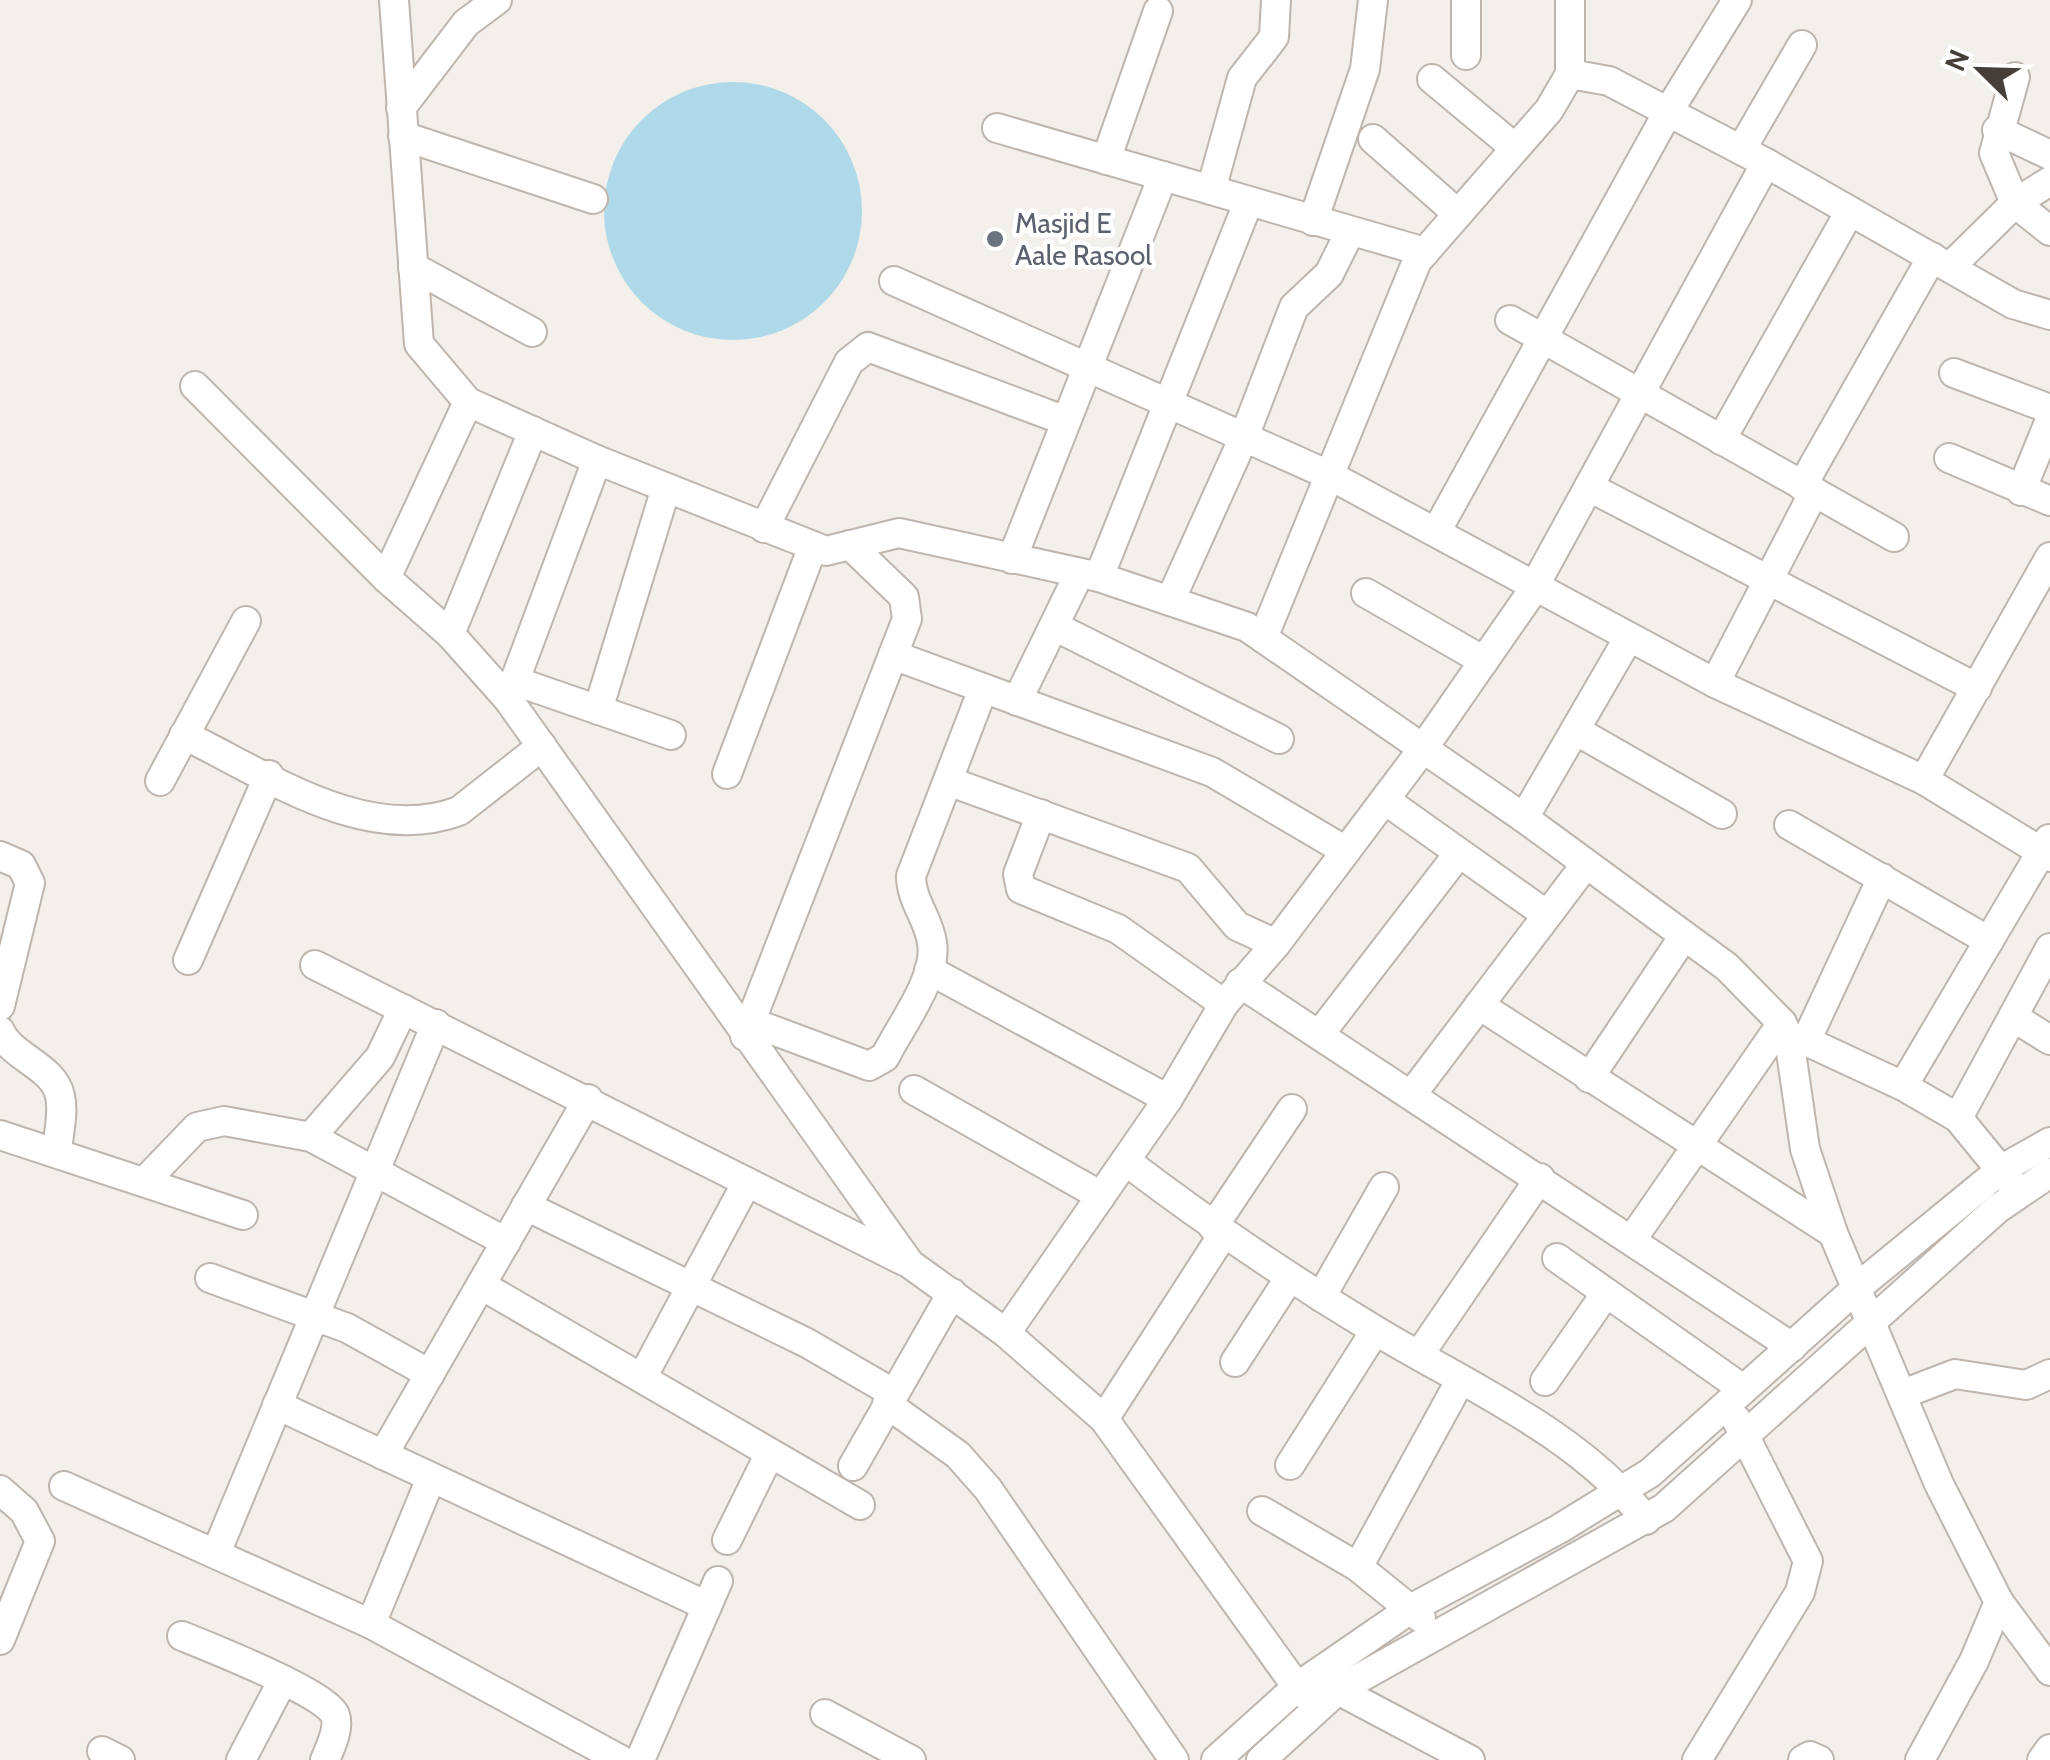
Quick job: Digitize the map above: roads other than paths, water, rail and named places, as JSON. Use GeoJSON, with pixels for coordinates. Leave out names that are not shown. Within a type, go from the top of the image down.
{"type":"FeatureCollection","features":[{"type":"Feature","properties":{"kind":"street"},"geometry":{"type":"LineString","coordinates":[[394,0],[420,344],[468,402],[598,460],[826,551],[898,533],[1089,576],[1247,627],[1524,818],[1727,967],[1792,1034],[1904,1086],[1958,1118],[2010,1181]]}},
{"type":"Feature","properties":{"kind":"street"},"geometry":{"type":"LineString","coordinates":[[402,122],[466,22],[497,0]]}},
{"type":"Feature","properties":{"kind":"street"},"geometry":{"type":"LineString","coordinates":[[1211,190],[1242,78],[1274,37],[1276,0]]}},
{"type":"Feature","properties":{"kind":"street"},"geometry":{"type":"LineString","coordinates":[[1312,222],[1365,69],[1372,0]]}},
{"type":"Feature","properties":{"kind":"street"},"geometry":{"type":"LineString","coordinates":[[1466,0],[1466,54]]}},
{"type":"Feature","properties":{"kind":"street"},"geometry":{"type":"LineString","coordinates":[[1263,638],[1417,261],[1549,110],[1570,74],[1570,0]]}},
{"type":"Feature","properties":{"kind":"street"},"geometry":{"type":"LineString","coordinates":[[1436,532],[1668,112],[1737,0]]}},
{"type":"Feature","properties":{"kind":"street"},"geometry":{"type":"LineString","coordinates":[[1106,160],[1158,11]]}},
{"type":"Feature","properties":{"kind":"street"},"geometry":{"type":"LineString","coordinates":[[1006,1334],[1168,1099],[1232,994],[1276,944],[1422,750],[1534,585],[1639,394],[1754,156],[1802,45]]}},
{"type":"Feature","properties":{"kind":"street"},"geometry":{"type":"LineString","coordinates":[[1570,74],[1609,81],[1754,156],[2013,304],[2050,315]]}},
{"type":"Feature","properties":{"kind":"street"},"geometry":{"type":"LineString","coordinates":[[2014,77],[1994,153],[2015,204],[2050,231]]}},
{"type":"Feature","properties":{"kind":"street"},"geometry":{"type":"LineString","coordinates":[[1432,79],[1515,148]]}},
{"type":"Feature","properties":{"kind":"street"},"geometry":{"type":"LineString","coordinates":[[402,122],[593,199]]}},
{"type":"Feature","properties":{"kind":"street"},"geometry":{"type":"LineString","coordinates":[[996,128],[1425,252]]}},
{"type":"Feature","properties":{"kind":"street"},"geometry":{"type":"LineString","coordinates":[[1997,130],[2050,155]]}},
{"type":"Feature","properties":{"kind":"street"},"geometry":{"type":"LineString","coordinates":[[1374,140],[1458,214]]}},
{"type":"Feature","properties":{"kind":"street"},"geometry":{"type":"LineString","coordinates":[[1012,559],[1164,176]]}},
{"type":"Feature","properties":{"kind":"street"},"geometry":{"type":"LineString","coordinates":[[1715,683],[1768,580],[1808,489],[1941,262],[2050,180]]}},
{"type":"Feature","properties":{"kind":"street"},"geometry":{"type":"LineString","coordinates":[[1018,701],[1056,627],[1089,576],[1169,402],[1248,203]]}},
{"type":"Feature","properties":{"kind":"street"},"geometry":{"type":"LineString","coordinates":[[1721,440],[1850,211]]}},
{"type":"Feature","properties":{"kind":"street"},"geometry":{"type":"LineString","coordinates":[[1170,600],[1244,436],[1294,307],[1329,274],[1350,232]]}},
{"type":"Feature","properties":{"kind":"street"},"geometry":{"type":"LineString","coordinates":[[413,266],[532,332]]}},
{"type":"Feature","properties":{"kind":"street"},"geometry":{"type":"LineString","coordinates":[[894,281],[1330,475],[1715,683],[1924,780],[2047,849],[1904,1086]]}},
{"type":"Feature","properties":{"kind":"street"},"geometry":{"type":"LineString","coordinates":[[1510,320],[1894,537]]}},
{"type":"Feature","properties":{"kind":"street"},"geometry":{"type":"LineString","coordinates":[[764,528],[848,362],[868,347],[1066,421]]}},
{"type":"Feature","properties":{"kind":"street"},"geometry":{"type":"LineString","coordinates":[[1954,372],[2050,409]]}},
{"type":"Feature","properties":{"kind":"street"},"geometry":{"type":"LineString","coordinates":[[194,386],[386,578],[512,690],[542,746],[748,1029],[910,1264]]}},
{"type":"Feature","properties":{"kind":"street"},"geometry":{"type":"LineString","coordinates":[[386,578],[468,402]]}},
{"type":"Feature","properties":{"kind":"street"},"geometry":{"type":"LineString","coordinates":[[2021,492],[2050,420]]}},
{"type":"Feature","properties":{"kind":"street"},"geometry":{"type":"LineString","coordinates":[[450,634],[533,431]]}},
{"type":"Feature","properties":{"kind":"street"},"geometry":{"type":"LineString","coordinates":[[1949,458],[2021,492],[2050,501]]}},
{"type":"Feature","properties":{"kind":"street"},"geometry":{"type":"LineString","coordinates":[[512,690],[598,460]]}},
{"type":"Feature","properties":{"kind":"street"},"geometry":{"type":"LineString","coordinates":[[1589,487],[1977,688]]}},
{"type":"Feature","properties":{"kind":"street"},"geometry":{"type":"LineString","coordinates":[[598,710],[666,488]]}},
{"type":"Feature","properties":{"kind":"street"},"geometry":{"type":"LineString","coordinates":[[748,1029],[908,608],[904,597],[850,545]]}},
{"type":"Feature","properties":{"kind":"street"},"geometry":{"type":"LineString","coordinates":[[727,774],[813,546]]}},
{"type":"Feature","properties":{"kind":"street"},"geometry":{"type":"LineString","coordinates":[[1924,780],[2050,557]]}},
{"type":"Feature","properties":{"kind":"street"},"geometry":{"type":"LineString","coordinates":[[1366,593],[1484,661]]}},
{"type":"Feature","properties":{"kind":"street"},"geometry":{"type":"LineString","coordinates":[[160,781],[246,621]]}},
{"type":"Feature","properties":{"kind":"street"},"geometry":{"type":"LineString","coordinates":[[1056,627],[1279,740]]}},
{"type":"Feature","properties":{"kind":"street"},"geometry":{"type":"LineString","coordinates":[[1524,818],[1629,636]]}},
{"type":"Feature","properties":{"kind":"street"},"geometry":{"type":"LineString","coordinates":[[893,655],[1212,772],[1346,851]]}},
{"type":"Feature","properties":{"kind":"street"},"geometry":{"type":"LineString","coordinates":[[748,1029],[869,1066],[878,1064],[929,970],[933,946],[911,889],[911,876],[983,688]]}},
{"type":"Feature","properties":{"kind":"street"},"geometry":{"type":"LineString","coordinates":[[512,690],[598,710],[670,735]]}},
{"type":"Feature","properties":{"kind":"street"},"geometry":{"type":"LineString","coordinates":[[1575,730],[1722,814]]}},
{"type":"Feature","properties":{"kind":"street"},"geometry":{"type":"LineString","coordinates":[[184,735],[360,816],[444,817],[477,800],[542,746]]}},
{"type":"Feature","properties":{"kind":"street"},"geometry":{"type":"LineString","coordinates":[[188,960],[269,776]]}},
{"type":"Feature","properties":{"kind":"street"},"geometry":{"type":"LineString","coordinates":[[948,781],[1188,868],[1237,926],[1276,944]]}},
{"type":"Feature","properties":{"kind":"street"},"geometry":{"type":"LineString","coordinates":[[1385,800],[1547,915]]}},
{"type":"Feature","properties":{"kind":"street"},"geometry":{"type":"LineString","coordinates":[[1040,814],[1018,874],[1021,889],[1118,929],[1232,994],[1319,1034],[1633,1238],[1792,1347]]}},
{"type":"Feature","properties":{"kind":"street"},"geometry":{"type":"LineString","coordinates":[[1790,825],[1989,941]]}},
{"type":"Feature","properties":{"kind":"street"},"geometry":{"type":"LineString","coordinates":[[1319,1034],[1459,852]]}},
{"type":"Feature","properties":{"kind":"street"},"geometry":{"type":"LineString","coordinates":[[0,856],[21,866],[30,883],[0,1006]]}},
{"type":"Feature","properties":{"kind":"street"},"geometry":{"type":"LineString","coordinates":[[1412,1094],[1586,864]]}},
{"type":"Feature","properties":{"kind":"street"},"geometry":{"type":"LineString","coordinates":[[1633,1238],[1697,1147],[1792,1034],[1882,878]]}},
{"type":"Feature","properties":{"kind":"street"},"geometry":{"type":"LineString","coordinates":[[1589,1078],[1684,936]]}},
{"type":"Feature","properties":{"kind":"street"},"geometry":{"type":"LineString","coordinates":[[1958,1118],[2050,948]]}},
{"type":"Feature","properties":{"kind":"street"},"geometry":{"type":"LineString","coordinates":[[315,965],[910,1264],[1006,1334],[1104,1419],[1317,1694],[1470,1760]]}},
{"type":"Feature","properties":{"kind":"street"},"geometry":{"type":"LineString","coordinates":[[929,970],[1168,1099]]}},
{"type":"Feature","properties":{"kind":"street"},"geometry":{"type":"LineString","coordinates":[[1479,1005],[1833,1232]]}},
{"type":"Feature","properties":{"kind":"street"},"geometry":{"type":"LineString","coordinates":[[311,1138],[380,1057],[403,1008]]}},
{"type":"Feature","properties":{"kind":"street"},"geometry":{"type":"LineString","coordinates":[[2013,1017],[2050,1040]]}},
{"type":"Feature","properties":{"kind":"street"},"geometry":{"type":"LineString","coordinates":[[216,1553],[436,1024]]}},
{"type":"Feature","properties":{"kind":"street"},"geometry":{"type":"LineString","coordinates":[[0,1031],[11,1048],[55,1083],[61,1104],[57,1153]]}},
{"type":"Feature","properties":{"kind":"street"},"geometry":{"type":"LineString","coordinates":[[1792,1034],[1805,1149],[1833,1232],[1939,1484],[1999,1602],[2050,1671]]}},
{"type":"Feature","properties":{"kind":"street"},"geometry":{"type":"LineString","coordinates":[[914,1090],[1101,1196]]}},
{"type":"Feature","properties":{"kind":"street"},"geometry":{"type":"LineString","coordinates":[[384,1455],[588,1099]]}},
{"type":"Feature","properties":{"kind":"street"},"geometry":{"type":"LineString","coordinates":[[1104,1419],[1292,1109]]}},
{"type":"Feature","properties":{"kind":"street"},"geometry":{"type":"LineString","coordinates":[[144,1182],[197,1127],[210,1121],[311,1138],[376,1169],[506,1242]]}},
{"type":"Feature","properties":{"kind":"street"},"geometry":{"type":"LineString","coordinates":[[0,1135],[243,1215]]}},
{"type":"Feature","properties":{"kind":"street"},"geometry":{"type":"LineString","coordinates":[[1216,1760],[1317,1694],[1646,1520],[1873,1321],[2050,1142]]}},
{"type":"Feature","properties":{"kind":"street"},"geometry":{"type":"LineString","coordinates":[[1126,1162],[1217,1232],[1518,1414],[1622,1488],[1646,1520]]}},
{"type":"Feature","properties":{"kind":"street"},"geometry":{"type":"LineString","coordinates":[[1260,1760],[1317,1694],[1412,1608],[1559,1529],[1650,1473],[1858,1286],[2010,1181],[2050,1172]]}},
{"type":"Feature","properties":{"kind":"street"},"geometry":{"type":"LineString","coordinates":[[1419,1356],[1540,1178]]}},
{"type":"Feature","properties":{"kind":"street"},"geometry":{"type":"LineString","coordinates":[[642,1378],[746,1182]]}},
{"type":"Feature","properties":{"kind":"street"},"geometry":{"type":"LineString","coordinates":[[1322,1297],[1384,1187]]}},
{"type":"Feature","properties":{"kind":"street"},"geometry":{"type":"LineString","coordinates":[[526,1206],[807,1343],[890,1399],[947,1446],[988,1489],[1174,1760]]}},
{"type":"Feature","properties":{"kind":"street"},"geometry":{"type":"LineString","coordinates":[[1558,1258],[1735,1397],[1744,1432],[1803,1546],[1806,1577],[1697,1760]]}},
{"type":"Feature","properties":{"kind":"street"},"geometry":{"type":"LineString","coordinates":[[1235,1362],[1290,1277]]}},
{"type":"Feature","properties":{"kind":"street"},"geometry":{"type":"LineString","coordinates":[[210,1278],[358,1333],[430,1374]]}},
{"type":"Feature","properties":{"kind":"street"},"geometry":{"type":"LineString","coordinates":[[481,1285],[860,1505]]}},
{"type":"Feature","properties":{"kind":"street"},"geometry":{"type":"LineString","coordinates":[[854,1466],[952,1293]]}},
{"type":"Feature","properties":{"kind":"street"},"geometry":{"type":"LineString","coordinates":[[1546,1381],[1606,1293]]}},
{"type":"Feature","properties":{"kind":"street"},"geometry":{"type":"LineString","coordinates":[[1290,1464],[1375,1330]]}},
{"type":"Feature","properties":{"kind":"street"},"geometry":{"type":"LineString","coordinates":[[1903,1394],[1955,1374],[2026,1386],[2050,1374]]}},
{"type":"Feature","properties":{"kind":"street"},"geometry":{"type":"LineString","coordinates":[[1358,1567],[1460,1382]]}},
{"type":"Feature","properties":{"kind":"street"},"geometry":{"type":"LineString","coordinates":[[277,1406],[432,1478],[713,1593],[640,1760]]}},
{"type":"Feature","properties":{"kind":"street"},"geometry":{"type":"LineString","coordinates":[[727,1540],[770,1452]]}},
{"type":"Feature","properties":{"kind":"street"},"geometry":{"type":"LineString","coordinates":[[371,1624],[432,1478]]}},
{"type":"Feature","properties":{"kind":"street"},"geometry":{"type":"LineString","coordinates":[[64,1486],[371,1624],[621,1760]]}},
{"type":"Feature","properties":{"kind":"street"},"geometry":{"type":"LineString","coordinates":[[0,1490],[24,1511],[40,1541],[0,1640]]}},
{"type":"Feature","properties":{"kind":"street"},"geometry":{"type":"LineString","coordinates":[[1262,1511],[1358,1567],[1412,1608],[1435,1634]]}},
{"type":"Feature","properties":{"kind":"street"},"geometry":{"type":"LineString","coordinates":[[1920,1760],[1974,1661],[1999,1602]]}},
{"type":"Feature","properties":{"kind":"street"},"geometry":{"type":"LineString","coordinates":[[182,1636],[320,1700],[336,1717],[325,1760]]}},
{"type":"Feature","properties":{"kind":"street"},"geometry":{"type":"LineString","coordinates":[[241,1760],[282,1680]]}},
{"type":"Feature","properties":{"kind":"street"},"geometry":{"type":"LineString","coordinates":[[825,1714],[911,1760]]}},
{"type":"Feature","properties":{"kind":"street"},"geometry":{"type":"LineString","coordinates":[[2042,1760],[2050,1749]]}},
{"type":"Feature","properties":{"kind":"street"},"geometry":{"type":"LineString","coordinates":[[1802,1760],[1810,1756],[1819,1760]]}},
{"type":"Feature","properties":{"kind":"water"},"geometry":{"type":"Polygon","coordinates":[[[733,82],[758,84],[782,92],[824,120],[852,162],[860,186],[860,236],[852,260],[824,302],[782,330],[758,338],[733,340],[708,338],[684,330],[642,302],[614,260],[606,236],[604,211],[606,186],[614,162],[642,120],[684,92],[708,84],[733,82]]]}},
{"type":"Feature","properties":{"kind":"place","name":"Masjid E Aale Rasool"},"geometry":{"type":"Point","coordinates":[995,239]}}]}
